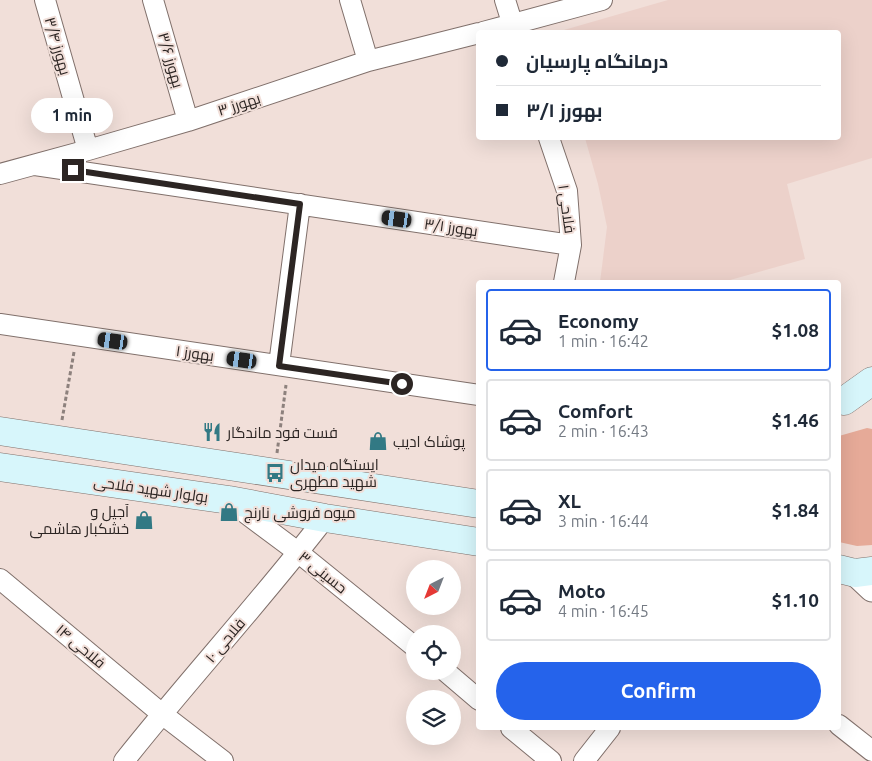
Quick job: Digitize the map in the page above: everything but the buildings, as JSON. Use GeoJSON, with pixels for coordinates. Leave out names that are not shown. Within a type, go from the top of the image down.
{"type":"FeatureCollection","features":[{"type":"Feature","properties":{"kind":"main road"},"geometry":{"type":"LineString","coordinates":[[841,403],[872,381]]}},
{"type":"Feature","properties":{"kind":"main road"},"geometry":{"type":"LineString","coordinates":[[841,403],[872,398]]}},
{"type":"Feature","properties":{"kind":"main road"},"geometry":{"type":"LineString","coordinates":[[0,431],[476,504]]}},
{"type":"Feature","properties":{"kind":"main road","name":"بولوار شهید فلاحی"},"geometry":{"type":"LineString","coordinates":[[0,466],[229,500],[325,518],[476,542]]}},
{"type":"Feature","properties":{"kind":"street","name":"بهورز ۳/۴"},"geometry":{"type":"LineString","coordinates":[[45,0],[88,150]]}},
{"type":"Feature","properties":{"kind":"street","name":"بهورز ۳/۶"},"geometry":{"type":"LineString","coordinates":[[154,0],[188,121]]}},
{"type":"Feature","properties":{"kind":"street"},"geometry":{"type":"LineString","coordinates":[[350,0],[368,61]]}},
{"type":"Feature","properties":{"kind":"street"},"geometry":{"type":"LineString","coordinates":[[505,0],[513,29],[602,0]]}},
{"type":"Feature","properties":{"kind":"street","name":"بهورز ۳"},"geometry":{"type":"LineString","coordinates":[[0,174],[188,121],[368,61],[476,35]]}},
{"type":"Feature","properties":{"kind":"street","name":"فلاحی ۱"},"geometry":{"type":"LineString","coordinates":[[550,140],[567,191],[571,244],[564,280]]}},
{"type":"Feature","properties":{"kind":"street","name":"بهورز ۳/۱"},"geometry":{"type":"LineString","coordinates":[[35,165],[571,244]]}},
{"type":"Feature","properties":{"kind":"street"},"geometry":{"type":"LineString","coordinates":[[284,366],[300,204]]}},
{"type":"Feature","properties":{"kind":"street","name":"بهورز ۱"},"geometry":{"type":"LineString","coordinates":[[0,324],[476,395]]}},
{"type":"Feature","properties":{"kind":"street","name":"حسینی ۳"},"geometry":{"type":"LineString","coordinates":[[229,500],[299,553],[406,640]]}},
{"type":"Feature","properties":{"kind":"street","name":"فلاحی ۱۰"},"geometry":{"type":"LineString","coordinates":[[124,761],[299,553],[325,518]]}},
{"type":"Feature","properties":{"kind":"street","name":"فلاحی ۱۴"},"geometry":{"type":"LineString","coordinates":[[0,579],[162,714],[223,761]]}},
{"type":"Feature","properties":{"kind":"street"},"geometry":{"type":"LineString","coordinates":[[456,680],[476,697]]}},
{"type":"Feature","properties":{"kind":"street"},"geometry":{"type":"LineString","coordinates":[[841,727],[872,751]]}},
{"type":"Feature","properties":{"kind":"street"},"geometry":{"type":"LineString","coordinates":[[513,730],[551,761]]}},
{"type":"Feature","properties":{"kind":"street"},"geometry":{"type":"LineString","coordinates":[[584,761],[608,730]]}},
{"type":"Feature","properties":{"kind":"path"},"geometry":{"type":"LineString","coordinates":[[58,440],[76,336]]}},
{"type":"Feature","properties":{"kind":"path"},"geometry":{"type":"LineString","coordinates":[[275,473],[284,366]]}},
{"type":"Feature","properties":{"kind":"shaded area"},"geometry":{"type":"Polygon","coordinates":[[[668,0],[872,0],[872,158],[787,184],[805,259],[730,280],[600,280],[607,227],[598,184],[586,140],[841,140],[841,30],[564,30],[668,0]]]}},
{"type":"Feature","properties":{"kind":"shaded area"},"geometry":{"type":"Polygon","coordinates":[[[867,428],[872,429],[872,545],[857,546],[841,542],[841,435],[867,428]]]}},
{"type":"Feature","properties":{"kind":"place","name":"فست فود ماندگار"},"geometry":{"type":"Point","coordinates":[212,432]}},
{"type":"Feature","properties":{"kind":"place","name":"پوشاک ادیب"},"geometry":{"type":"Point","coordinates":[378,441]}},
{"type":"Feature","properties":{"kind":"place","name":"ایستگاه میدان شهید مطهری"},"geometry":{"type":"Point","coordinates":[275,473]}},
{"type":"Feature","properties":{"kind":"place","name":"میوه فروشی نارنج"},"geometry":{"type":"Point","coordinates":[229,512]}},
{"type":"Feature","properties":{"kind":"place","name":"آجیل و خشکبار هاشمی"},"geometry":{"type":"Point","coordinates":[144,520]}},
{"type":"Feature","properties":{"kind":"route"},"geometry":{"type":"LineString","coordinates":[[73,170],[300,204],[279,366],[402,384]]}}]}
